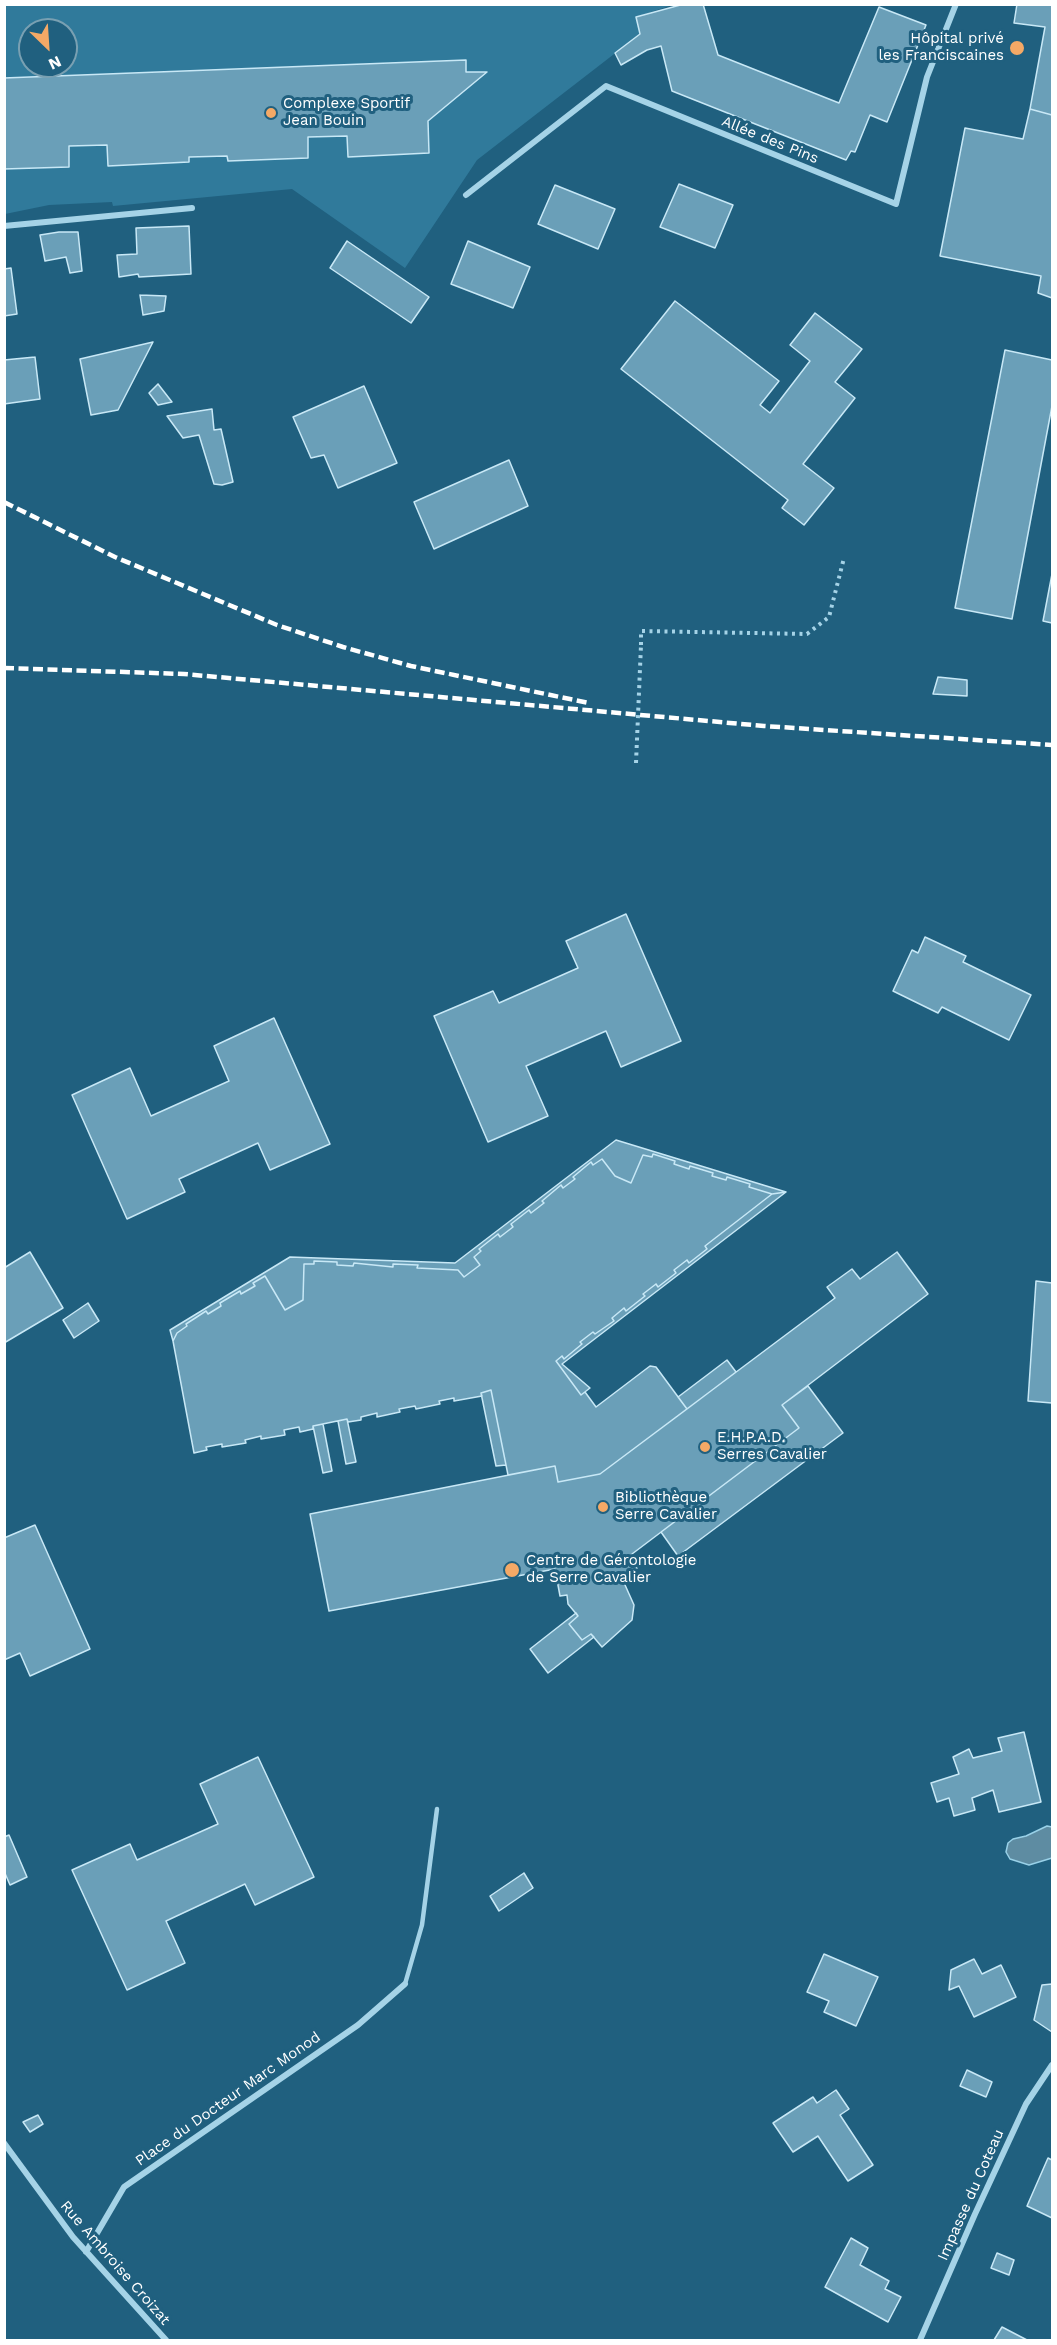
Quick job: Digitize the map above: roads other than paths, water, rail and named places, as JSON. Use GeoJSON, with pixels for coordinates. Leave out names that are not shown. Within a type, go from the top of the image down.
{"type":"FeatureCollection","features":[{"type":"Feature","properties":{"kind":"street","name":"Allée des Pins"},"geometry":{"type":"LineString","coordinates":[[466,195],[606,86],[896,204],[927,76],[956,4]]}},
{"type":"Feature","properties":{"kind":"street"},"geometry":{"type":"LineString","coordinates":[[4,226],[192,208]]}},
{"type":"Feature","properties":{"kind":"street","name":"Place du Docteur Marc Monod"},"geometry":{"type":"LineString","coordinates":[[86,2252],[124,2187],[358,2025],[405,1984]]}},
{"type":"Feature","properties":{"kind":"street","name":"Impasse du Coteau"},"geometry":{"type":"LineString","coordinates":[[920,2340],[1026,2104],[1053,2064]]}},
{"type":"Feature","properties":{"kind":"street","name":"Rue Ambroise Croizat"},"geometry":{"type":"LineString","coordinates":[[4,2143],[86,2252],[166,2340]]}},
{"type":"Feature","properties":{"kind":"lane"},"geometry":{"type":"LineString","coordinates":[[405,1984],[422,1925],[438,1809]]}},
{"type":"Feature","properties":{"kind":"railway"},"geometry":{"type":"LineString","coordinates":[[4,502],[115,557],[277,625],[411,666],[589,703]]}},
{"type":"Feature","properties":{"kind":"railway"},"geometry":{"type":"LineString","coordinates":[[4,668],[184,674],[764,726],[1052,745]]}},
{"type":"Feature","properties":{"kind":"place","name":"Hôpital privé les Franciscaines"},"geometry":{"type":"Point","coordinates":[1017,48]}},
{"type":"Feature","properties":{"kind":"place","name":"Complexe Sportif Jean Bouin"},"geometry":{"type":"Point","coordinates":[271,113]}},
{"type":"Feature","properties":{"kind":"place","name":"E.H.P.A.D. Serres Cavalier"},"geometry":{"type":"Point","coordinates":[705,1447]}},
{"type":"Feature","properties":{"kind":"place","name":"Bibliothèque Serre Cavalier"},"geometry":{"type":"Point","coordinates":[603,1507]}},
{"type":"Feature","properties":{"kind":"place","name":"Centre de Gérontologie de Serre Cavalier"},"geometry":{"type":"Point","coordinates":[512,1570]}}]}
